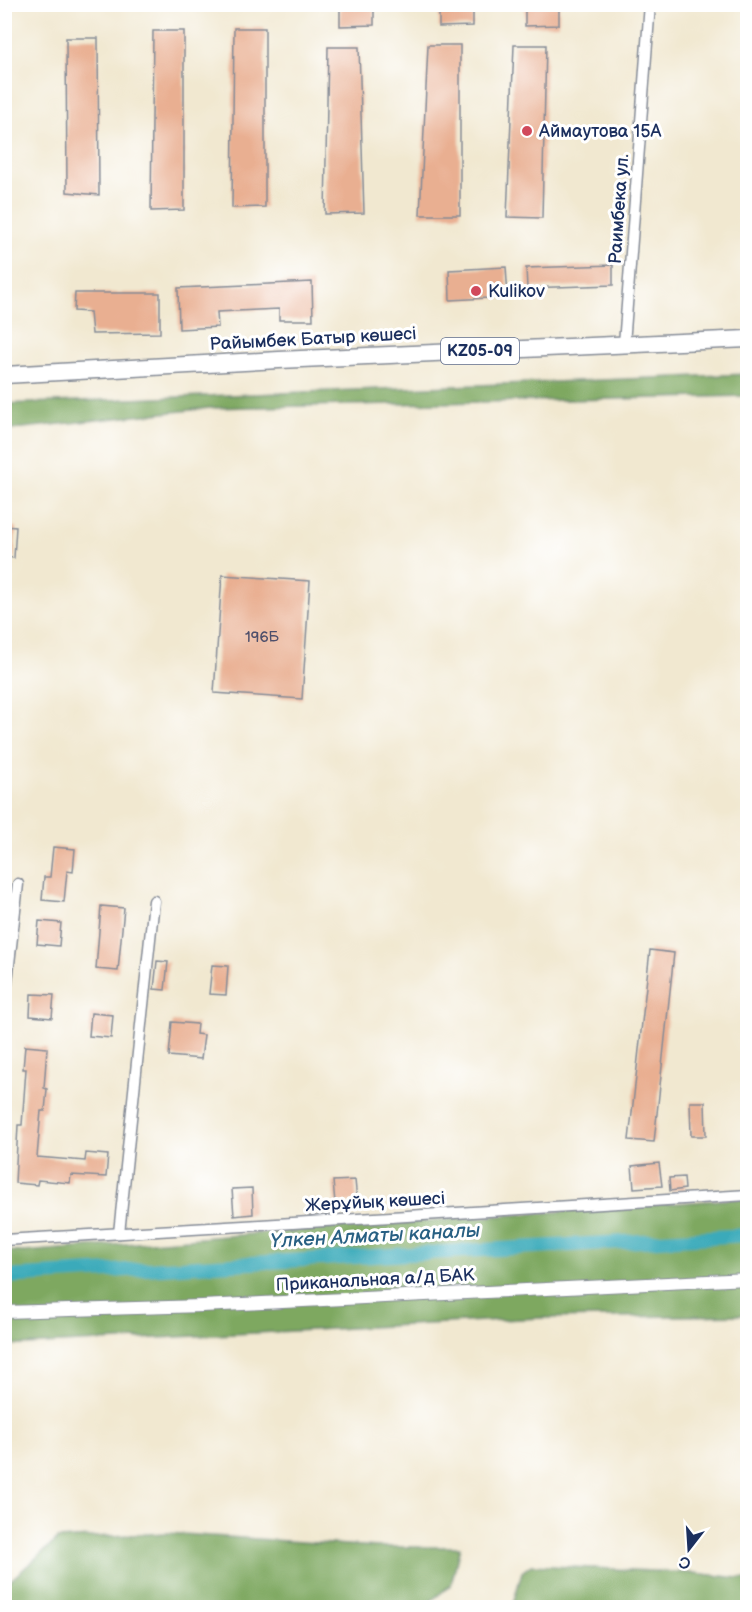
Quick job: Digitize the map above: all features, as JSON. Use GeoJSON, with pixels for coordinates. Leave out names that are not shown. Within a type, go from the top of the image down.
{"type":"FeatureCollection","features":[{"type":"Feature","properties":{"kind":"main road","name":"KZ05-09"},"geometry":{"type":"LineString","coordinates":[[624,344],[747,339]]}},
{"type":"Feature","properties":{"kind":"main road","name":"Райымбек Батыр көшесі"},"geometry":{"type":"LineString","coordinates":[[4,375],[624,344]]}},
{"type":"Feature","properties":{"kind":"street","name":"Раимбека ул."},"geometry":{"type":"LineString","coordinates":[[624,344],[650,4]]}},
{"type":"Feature","properties":{"kind":"street"},"geometry":{"type":"LineString","coordinates":[[4,1008],[18,884]]}},
{"type":"Feature","properties":{"kind":"street"},"geometry":{"type":"LineString","coordinates":[[119,1233],[154,901]]}},
{"type":"Feature","properties":{"kind":"street","name":"Жерұйық көшесі"},"geometry":{"type":"LineString","coordinates":[[4,1240],[747,1195]]}},
{"type":"Feature","properties":{"kind":"street","name":"Приканальная а/д БАК"},"geometry":{"type":"LineString","coordinates":[[4,1312],[202,1306],[747,1279]]}},
{"type":"Feature","properties":{"kind":"green space"},"geometry":{"type":"Polygon","coordinates":[[[748,374],[747,396],[210,408],[5,430],[5,404],[748,374]]]}},
{"type":"Feature","properties":{"kind":"green space"},"geometry":{"type":"Polygon","coordinates":[[[747,1198],[747,1315],[541,1318],[5,1346],[5,1251],[24,1252],[747,1198]]]}},
{"type":"Feature","properties":{"kind":"green space"},"geometry":{"type":"Polygon","coordinates":[[[166,1533],[378,1547],[460,1547],[451,1585],[423,1607],[5,1607],[5,1585],[58,1539],[166,1533]]]}},
{"type":"Feature","properties":{"kind":"green space"},"geometry":{"type":"Polygon","coordinates":[[[531,1565],[694,1573],[747,1579],[747,1607],[512,1607],[522,1572],[531,1565]]]}},
{"type":"Feature","properties":{"kind":"building"},"geometry":{"type":"Polygon","coordinates":[[[340,4],[374,4],[374,25],[340,26],[340,4]]]}},
{"type":"Feature","properties":{"kind":"building"},"geometry":{"type":"Polygon","coordinates":[[[439,4],[473,4],[473,26],[439,27],[439,4]]]}},
{"type":"Feature","properties":{"kind":"building"},"geometry":{"type":"Polygon","coordinates":[[[525,4],[559,4],[559,25],[525,26],[525,4]]]}},
{"type":"Feature","properties":{"kind":"building"},"geometry":{"type":"Polygon","coordinates":[[[234,28],[265,28],[265,207],[232,208],[234,28]]]}},
{"type":"Feature","properties":{"kind":"building"},"geometry":{"type":"Polygon","coordinates":[[[153,31],[184,31],[184,210],[151,211],[153,31]]]}},
{"type":"Feature","properties":{"kind":"building"},"geometry":{"type":"Polygon","coordinates":[[[66,38],[98,38],[99,195],[67,192],[66,38]]]}},
{"type":"Feature","properties":{"kind":"building"},"geometry":{"type":"Polygon","coordinates":[[[428,45],[460,45],[460,215],[420,215],[428,45]]]}},
{"type":"Feature","properties":{"kind":"building","name":"Аймаутова 15А"},"geometry":{"type":"Polygon","coordinates":[[[514,45],[546,45],[542,218],[507,217],[514,45]]]}},
{"type":"Feature","properties":{"kind":"building"},"geometry":{"type":"Polygon","coordinates":[[[328,47],[359,47],[364,213],[325,214],[328,47]]]}},
{"type":"Feature","properties":{"kind":"building"},"geometry":{"type":"Polygon","coordinates":[[[613,265],[613,285],[527,288],[526,268],[613,265]]]}},
{"type":"Feature","properties":{"kind":"building"},"geometry":{"type":"Polygon","coordinates":[[[506,267],[508,297],[450,300],[449,270],[506,267]]]}},
{"type":"Feature","properties":{"kind":"building"},"geometry":{"type":"Polygon","coordinates":[[[312,282],[313,320],[279,320],[279,309],[217,312],[218,327],[179,329],[178,288],[312,282]]]}},
{"type":"Feature","properties":{"kind":"building"},"geometry":{"type":"Polygon","coordinates":[[[75,293],[160,293],[160,333],[92,334],[90,312],[74,311],[75,293]]]}},
{"type":"Feature","properties":{"kind":"building"},"geometry":{"type":"Polygon","coordinates":[[[4,526],[16,527],[14,558],[4,557],[4,526]]]}},
{"type":"Feature","properties":{"kind":"building"},"geometry":{"type":"Polygon","coordinates":[[[222,575],[310,581],[302,699],[214,693],[222,575]]]}},
{"type":"Feature","properties":{"kind":"building"},"geometry":{"type":"Polygon","coordinates":[[[53,847],[75,849],[73,872],[67,871],[64,902],[42,900],[44,877],[50,877],[53,847]]]}},
{"type":"Feature","properties":{"kind":"building"},"geometry":{"type":"Polygon","coordinates":[[[101,906],[124,908],[118,971],[96,969],[101,906]]]}},
{"type":"Feature","properties":{"kind":"building"},"geometry":{"type":"Polygon","coordinates":[[[39,921],[61,923],[59,946],[37,944],[39,921]]]}},
{"type":"Feature","properties":{"kind":"building"},"geometry":{"type":"Polygon","coordinates":[[[650,950],[674,953],[654,1142],[629,1140],[650,950]]]}},
{"type":"Feature","properties":{"kind":"building"},"geometry":{"type":"Polygon","coordinates":[[[157,961],[168,962],[165,990],[154,989],[157,961]]]}},
{"type":"Feature","properties":{"kind":"building"},"geometry":{"type":"Polygon","coordinates":[[[212,965],[228,966],[226,995],[209,994],[212,965]]]}},
{"type":"Feature","properties":{"kind":"building"},"geometry":{"type":"Polygon","coordinates":[[[31,994],[54,995],[52,1018],[30,1016],[31,994]]]}},
{"type":"Feature","properties":{"kind":"building"},"geometry":{"type":"Polygon","coordinates":[[[91,1013],[113,1015],[111,1038],[89,1036],[91,1013]]]}},
{"type":"Feature","properties":{"kind":"building"},"geometry":{"type":"Polygon","coordinates":[[[172,1022],[197,1024],[196,1034],[204,1035],[201,1059],[169,1056],[172,1022]]]}},
{"type":"Feature","properties":{"kind":"building"},"geometry":{"type":"Polygon","coordinates":[[[25,1046],[47,1048],[45,1111],[41,1111],[37,1157],[85,1161],[86,1153],[108,1155],[106,1177],[71,1175],[70,1183],[38,1180],[37,1185],[15,1183],[18,1125],[22,1125],[26,1069],[23,1069],[25,1046]]]}},
{"type":"Feature","properties":{"kind":"building"},"geometry":{"type":"Polygon","coordinates":[[[690,1102],[705,1102],[706,1136],[691,1136],[690,1102]]]}},
{"type":"Feature","properties":{"kind":"building"},"geometry":{"type":"Polygon","coordinates":[[[659,1163],[662,1186],[634,1188],[632,1166],[659,1163]]]}},
{"type":"Feature","properties":{"kind":"building"},"geometry":{"type":"Polygon","coordinates":[[[684,1177],[685,1189],[670,1191],[669,1178],[684,1177]]]}},
{"type":"Feature","properties":{"kind":"building"},"geometry":{"type":"Polygon","coordinates":[[[355,1180],[357,1201],[335,1203],[333,1181],[355,1180]]]}},
{"type":"Feature","properties":{"kind":"building"},"geometry":{"type":"Polygon","coordinates":[[[252,1188],[253,1214],[234,1216],[232,1189],[252,1188]]]}},
{"type":"Feature","properties":{"kind":"waterway","name":"Үлкен Алматы каналы"},"geometry":{"type":"LineString","coordinates":[[4,1277],[748,1235]]}},
{"type":"Feature","properties":{"kind":"place","name":"Аймаутова 15А"},"geometry":{"type":"Point","coordinates":[527,131]}},
{"type":"Feature","properties":{"kind":"place","name":"Kulikov"},"geometry":{"type":"Point","coordinates":[476,291]}}]}
